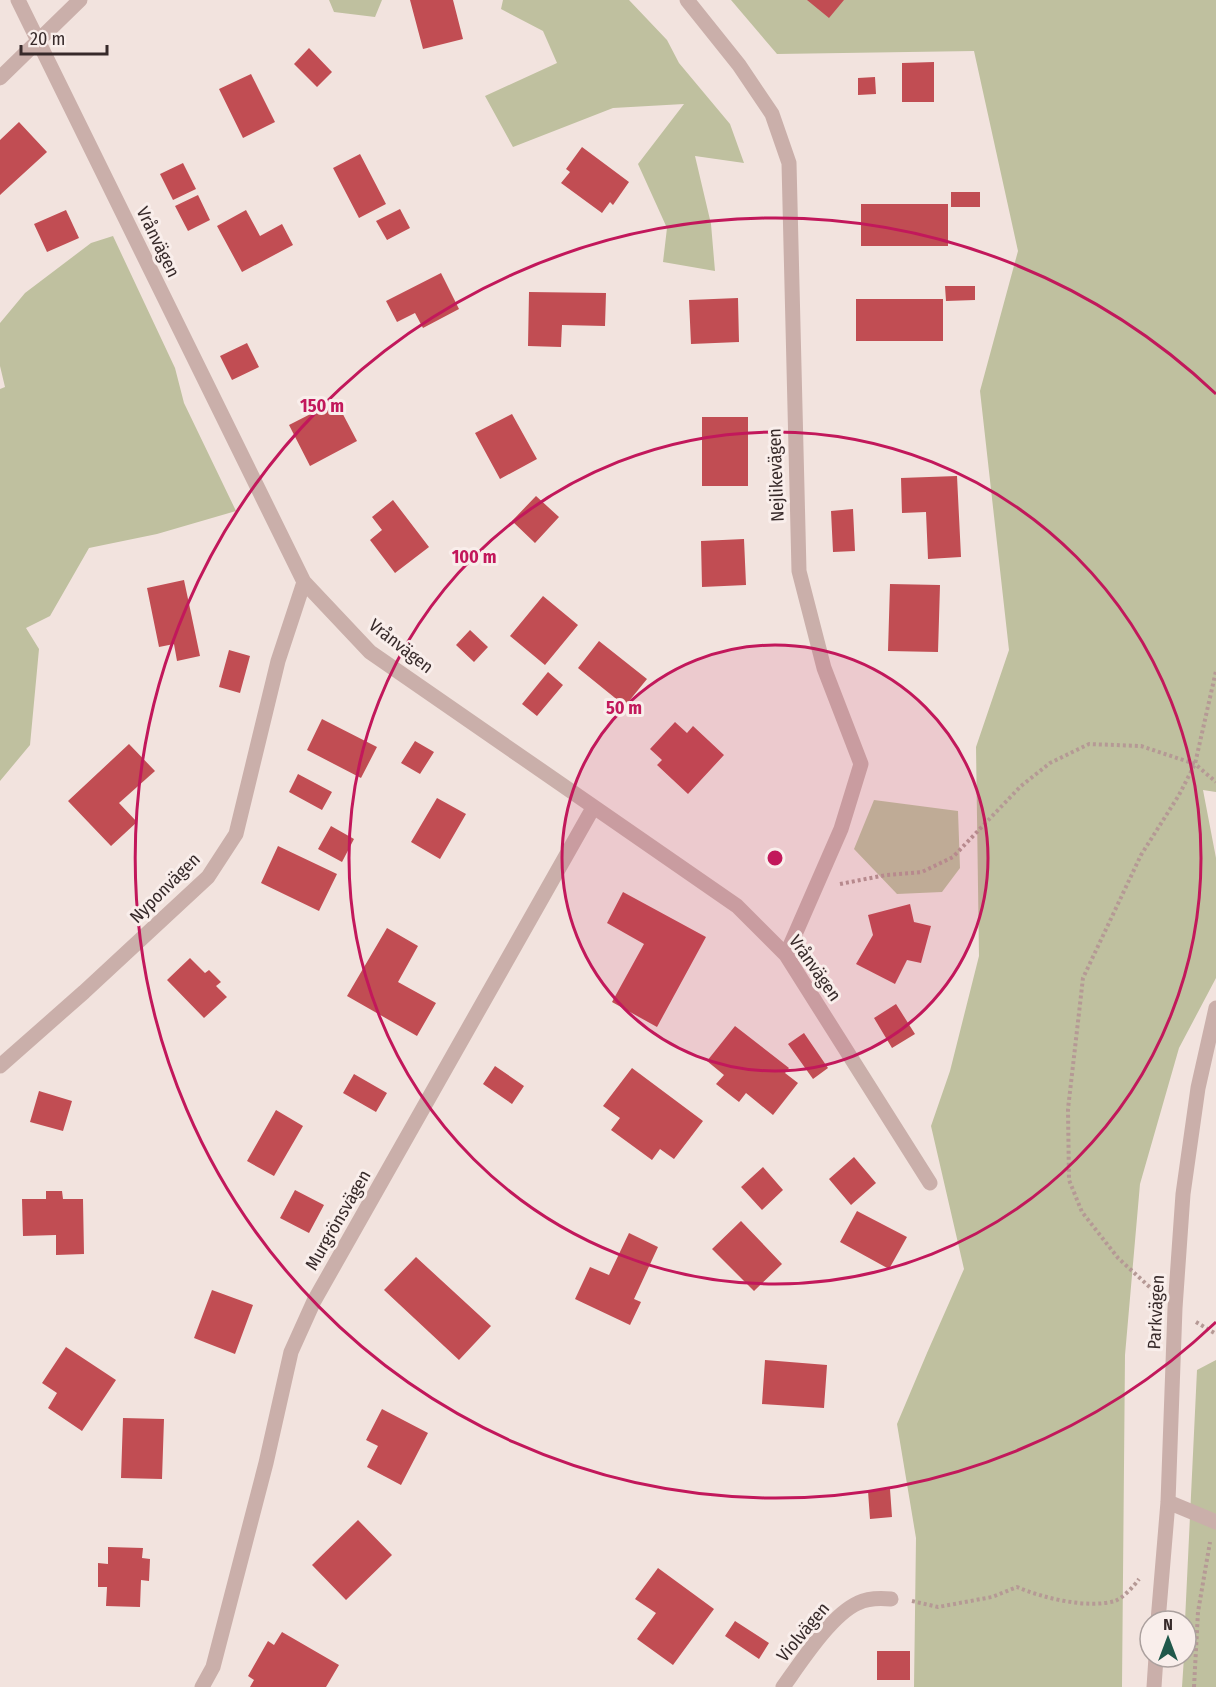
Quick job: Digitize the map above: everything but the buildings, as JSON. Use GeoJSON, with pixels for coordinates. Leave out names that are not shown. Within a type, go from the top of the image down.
{"type":"FeatureCollection","features":[{"type":"Feature","properties":{"kind":"street","name":"Vrånvägen"},"geometry":{"type":"LineString","coordinates":[[18,0],[304,582],[370,652],[736,906],[786,956],[930,1184]]}},
{"type":"Feature","properties":{"kind":"street"},"geometry":{"type":"LineString","coordinates":[[0,78],[80,0]]}},
{"type":"Feature","properties":{"kind":"street","name":"Nejlikevägen"},"geometry":{"type":"LineString","coordinates":[[687,0],[739,65],[772,114],[789,163],[799,571],[824,668],[861,764],[841,829],[786,956]]}},
{"type":"Feature","properties":{"kind":"street","name":"Nyponvägen"},"geometry":{"type":"LineString","coordinates":[[0,1066],[208,877],[236,834],[278,661],[304,582]]}},
{"type":"Feature","properties":{"kind":"street","name":"Murgrönsvägen"},"geometry":{"type":"LineString","coordinates":[[202,1687],[213,1667],[266,1463],[291,1352],[314,1301],[593,808]]}},
{"type":"Feature","properties":{"kind":"street","name":"Parkvägen"},"geometry":{"type":"LineString","coordinates":[[1159,1609],[1168,1502],[1175,1308],[1183,1194],[1198,1088],[1216,1008]]}},
{"type":"Feature","properties":{"kind":"street"},"geometry":{"type":"LineString","coordinates":[[1168,1502],[1215,1522]]}},
{"type":"Feature","properties":{"kind":"street","name":"Violvägen"},"geometry":{"type":"LineString","coordinates":[[783,1687],[838,1615],[859,1602],[879,1598],[891,1599]]}},
{"type":"Feature","properties":{"kind":"street"},"geometry":{"type":"LineString","coordinates":[[1154,1687],[1155,1669]]}},
{"type":"Feature","properties":{"kind":"path"},"geometry":{"type":"LineString","coordinates":[[1216,671],[1195,764],[1179,795],[1141,855],[1083,978],[1068,1109],[1069,1180],[1082,1212],[1119,1258],[1175,1308],[1216,1334]]}},
{"type":"Feature","properties":{"kind":"path"},"geometry":{"type":"LineString","coordinates":[[815,889],[886,875],[922,872],[953,857],[1021,786],[1050,763],[1089,744],[1141,746],[1195,764],[1216,782]]}},
{"type":"Feature","properties":{"kind":"path"},"geometry":{"type":"LineString","coordinates":[[1194,1687],[1198,1612],[1215,1522]]}},
{"type":"Feature","properties":{"kind":"path"},"geometry":{"type":"LineString","coordinates":[[891,1599],[920,1601],[939,1607],[992,1597],[1017,1587],[1035,1595],[1089,1604],[1117,1601],[1136,1584],[1152,1561],[1164,1552]]}},
{"type":"Feature","properties":{"kind":"green space"},"geometry":{"type":"Polygon","coordinates":[[[329,0],[382,0],[375,17],[334,12],[329,0]]]}},
{"type":"Feature","properties":{"kind":"green space"},"geometry":{"type":"Polygon","coordinates":[[[503,0],[629,0],[667,40],[679,63],[730,124],[744,163],[695,156],[711,224],[715,271],[663,262],[667,228],[638,164],[684,104],[613,108],[513,147],[485,96],[557,63],[543,31],[501,9],[503,0]]]}},
{"type":"Feature","properties":{"kind":"green space"},"geometry":{"type":"Polygon","coordinates":[[[731,0],[1216,0],[1216,792],[1203,790],[1216,858],[1216,978],[1179,1048],[1140,1184],[1125,1355],[1122,1687],[914,1687],[916,1538],[897,1424],[964,1269],[931,1126],[950,1071],[979,956],[976,747],[1009,650],[980,391],[1018,251],[974,51],[777,54],[731,0]]]}},
{"type":"Feature","properties":{"kind":"green space"},"geometry":{"type":"Polygon","coordinates":[[[113,236],[175,368],[184,403],[236,511],[157,534],[89,548],[50,616],[26,628],[39,649],[30,745],[0,781],[0,389],[5,387],[0,366],[0,323],[25,293],[91,243],[113,236]]]}},
{"type":"Feature","properties":{"kind":"green space"},"geometry":{"type":"Polygon","coordinates":[[[874,800],[958,811],[960,868],[942,892],[897,894],[854,849],[874,800]]]}},
{"type":"Feature","properties":{"kind":"green space"},"geometry":{"type":"Polygon","coordinates":[[[1216,1360],[1216,1687],[1182,1687],[1183,1669],[1198,1669],[1198,1609],[1186,1609],[1197,1370],[1216,1360]]]}}]}
